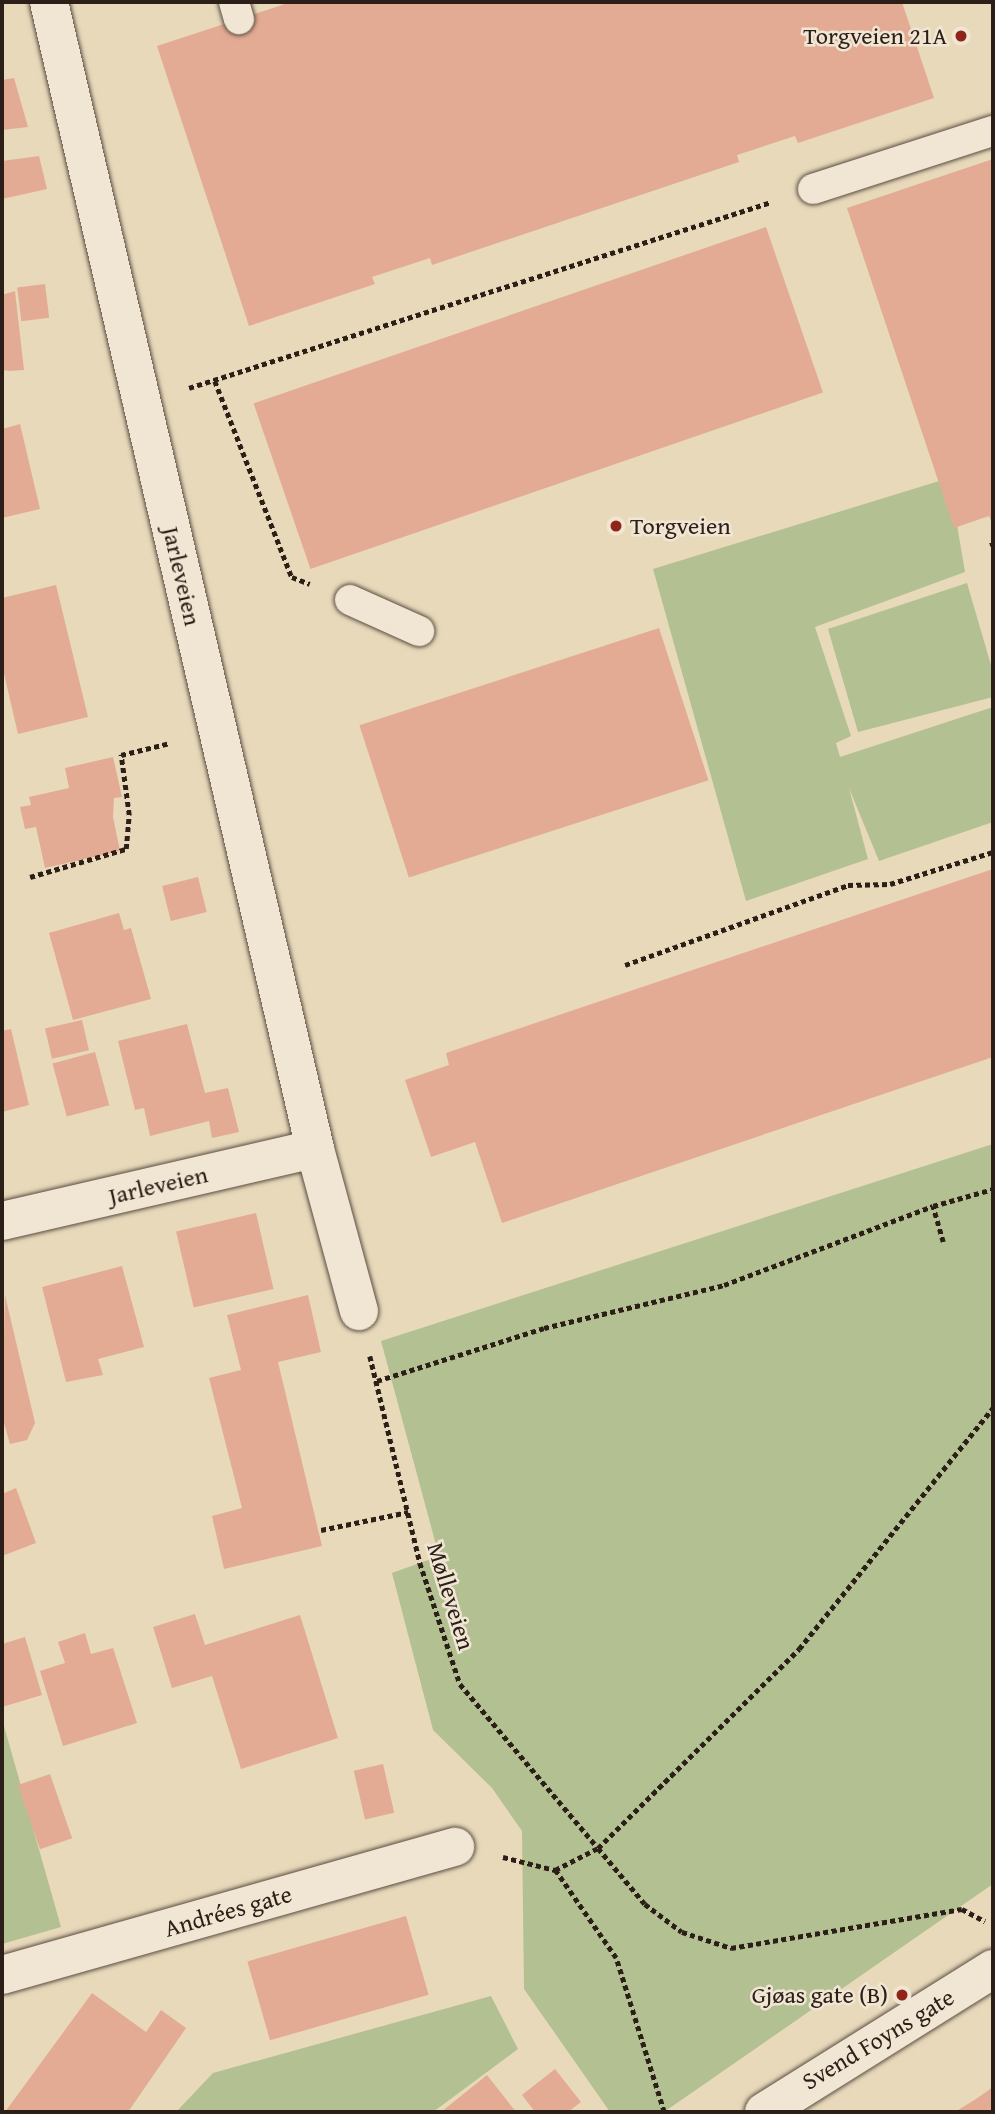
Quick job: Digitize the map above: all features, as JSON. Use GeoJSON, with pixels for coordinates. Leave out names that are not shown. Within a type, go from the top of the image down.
{"type":"FeatureCollection","features":[{"type":"Feature","properties":{"kind":"street","name":"Jarleveien"},"geometry":{"type":"LineString","coordinates":[[49,2],[315,1149],[359,1311]]}},
{"type":"Feature","properties":{"kind":"street","name":"Jarleveien"},"geometry":{"type":"LineString","coordinates":[[2,1220],[315,1149]]}},
{"type":"Feature","properties":{"kind":"street","name":"Andrées gate"},"geometry":{"type":"LineString","coordinates":[[2,1975],[455,1847]]}},
{"type":"Feature","properties":{"kind":"street","name":"Svend Foyns gate"},"geometry":{"type":"LineString","coordinates":[[764,2112],[993,1969]]}},
{"type":"Feature","properties":{"kind":"lane"},"geometry":{"type":"LineString","coordinates":[[813,189],[993,131]]}},
{"type":"Feature","properties":{"kind":"lane"},"geometry":{"type":"LineString","coordinates":[[350,600],[419,631]]}},
{"type":"Feature","properties":{"kind":"path"},"geometry":{"type":"LineString","coordinates":[[350,600],[292,577],[215,381],[813,189]]}},
{"type":"Feature","properties":{"kind":"path"},"geometry":{"type":"LineString","coordinates":[[30,877],[126,849],[129,815],[121,755],[218,731]]}},
{"type":"Feature","properties":{"kind":"path"},"geometry":{"type":"LineString","coordinates":[[625,965],[848,885],[890,884],[993,852]]}},
{"type":"Feature","properties":{"kind":"path"},"geometry":{"type":"LineString","coordinates":[[376,1381],[544,1328],[724,1285],[933,1206],[993,1189]]}},
{"type":"Feature","properties":{"kind":"path"},"geometry":{"type":"LineString","coordinates":[[933,1206],[943,1242]]}},
{"type":"Feature","properties":{"kind":"path","name":"Mølleveien"},"geometry":{"type":"LineString","coordinates":[[359,1311],[408,1512],[460,1684],[645,1905],[682,1932],[731,1948],[962,1909],[989,1923]]}},
{"type":"Feature","properties":{"kind":"path"},"geometry":{"type":"LineString","coordinates":[[664,2112],[616,1958],[555,1870],[598,1847],[799,1649],[993,1408]]}},
{"type":"Feature","properties":{"kind":"path"},"geometry":{"type":"LineString","coordinates":[[321,1530],[408,1512]]}},
{"type":"Feature","properties":{"kind":"green space"},"geometry":{"type":"Polygon","coordinates":[[[949,478],[965,572],[815,627],[851,736],[836,743],[840,757],[993,707],[993,822],[879,861],[849,788],[868,859],[746,901],[653,569],[949,478]]]}},
{"type":"Feature","properties":{"kind":"green space"},"geometry":{"type":"Polygon","coordinates":[[[967,583],[993,672],[993,697],[858,732],[828,629],[967,583]]]}},
{"type":"Feature","properties":{"kind":"green space"},"geometry":{"type":"Polygon","coordinates":[[[993,1144],[993,1884],[664,2112],[610,2112],[524,1989],[522,1831],[492,1788],[433,1730],[392,1573],[439,1556],[381,1341],[993,1144]]]}},
{"type":"Feature","properties":{"kind":"green space"},"geometry":{"type":"Polygon","coordinates":[[[2,1719],[61,1927],[2,1944],[2,1719]]]}},
{"type":"Feature","properties":{"kind":"green space"},"geometry":{"type":"Polygon","coordinates":[[[491,1996],[518,2049],[433,2112],[176,2112],[213,2073],[491,1996]]]}},
{"type":"Feature","properties":{"kind":"building"},"geometry":{"type":"Polygon","coordinates":[[[291,2],[902,2],[934,98],[798,143],[795,136],[737,155],[739,162],[432,265],[430,258],[372,277],[375,284],[249,326],[157,46],[291,2]]]}},
{"type":"Feature","properties":{"kind":"building"},"geometry":{"type":"Polygon","coordinates":[[[14,78],[28,127],[2,130],[2,80],[14,78]]]}},
{"type":"Feature","properties":{"kind":"building"},"geometry":{"type":"Polygon","coordinates":[[[39,156],[47,189],[2,199],[2,161],[39,156]]]}},
{"type":"Feature","properties":{"kind":"building"},"geometry":{"type":"Polygon","coordinates":[[[993,159],[993,526],[989,516],[954,528],[847,208],[993,159]]]}},
{"type":"Feature","properties":{"kind":"building"},"geometry":{"type":"Polygon","coordinates":[[[766,227],[823,392],[311,569],[254,403],[766,227]]]}},
{"type":"Feature","properties":{"kind":"building"},"geometry":{"type":"Polygon","coordinates":[[[45,284],[49,318],[21,321],[17,287],[45,284]]]}},
{"type":"Feature","properties":{"kind":"building"},"geometry":{"type":"Polygon","coordinates":[[[15,291],[24,370],[10,371],[2,370],[2,295],[15,291]]]}},
{"type":"Feature","properties":{"kind":"building"},"geometry":{"type":"Polygon","coordinates":[[[20,424],[40,509],[2,518],[2,429],[20,424]]]}},
{"type":"Feature","properties":{"kind":"building"},"geometry":{"type":"Polygon","coordinates":[[[56,585],[88,717],[18,734],[2,665],[2,598],[56,585]]]}},
{"type":"Feature","properties":{"kind":"building"},"geometry":{"type":"Polygon","coordinates":[[[659,628],[708,780],[409,878],[359,725],[659,628]]]}},
{"type":"Feature","properties":{"kind":"building"},"geometry":{"type":"Polygon","coordinates":[[[113,757],[122,797],[114,798],[113,817],[120,851],[45,868],[36,827],[25,829],[20,807],[31,805],[29,797],[69,788],[65,768],[113,757]]]}},
{"type":"Feature","properties":{"kind":"building"},"geometry":{"type":"Polygon","coordinates":[[[993,869],[993,1057],[502,1223],[475,1142],[431,1157],[405,1080],[449,1065],[446,1053],[993,869]]]}},
{"type":"Feature","properties":{"kind":"building"},"geometry":{"type":"Polygon","coordinates":[[[198,877],[207,912],[171,921],[162,886],[198,877]]]}},
{"type":"Feature","properties":{"kind":"building"},"geometry":{"type":"Polygon","coordinates":[[[119,913],[124,930],[131,928],[151,999],[73,1020],[49,933],[119,913]]]}},
{"type":"Feature","properties":{"kind":"building"},"geometry":{"type":"Polygon","coordinates":[[[82,1020],[89,1050],[52,1059],[45,1029],[82,1020]]]}},
{"type":"Feature","properties":{"kind":"building"},"geometry":{"type":"Polygon","coordinates":[[[187,1024],[205,1093],[228,1088],[239,1132],[212,1138],[209,1121],[150,1136],[144,1108],[135,1110],[118,1041],[187,1024]]]}},
{"type":"Feature","properties":{"kind":"building"},"geometry":{"type":"Polygon","coordinates":[[[11,1029],[29,1105],[2,1112],[2,1031],[11,1029]]]}},
{"type":"Feature","properties":{"kind":"building"},"geometry":{"type":"Polygon","coordinates":[[[95,1052],[109,1105],[67,1117],[52,1063],[95,1052]]]}},
{"type":"Feature","properties":{"kind":"building"},"geometry":{"type":"Polygon","coordinates":[[[256,1213],[274,1289],[194,1307],[176,1231],[256,1213]]]}},
{"type":"Feature","properties":{"kind":"building"},"geometry":{"type":"Polygon","coordinates":[[[122,1266],[144,1347],[98,1359],[103,1375],[66,1382],[42,1287],[122,1266]]]}},
{"type":"Feature","properties":{"kind":"building"},"geometry":{"type":"Polygon","coordinates":[[[5,1295],[35,1423],[27,1440],[10,1444],[2,1416],[5,1295]]]}},
{"type":"Feature","properties":{"kind":"building"},"geometry":{"type":"Polygon","coordinates":[[[308,1295],[321,1352],[278,1362],[322,1546],[224,1569],[212,1516],[242,1508],[209,1378],[241,1370],[227,1315],[308,1295]]]}},
{"type":"Feature","properties":{"kind":"building"},"geometry":{"type":"Polygon","coordinates":[[[16,1488],[36,1543],[2,1556],[2,1494],[16,1488]]]}},
{"type":"Feature","properties":{"kind":"building"},"geometry":{"type":"Polygon","coordinates":[[[195,1614],[205,1645],[300,1615],[338,1738],[241,1769],[212,1676],[172,1688],[153,1627],[195,1614]]]}},
{"type":"Feature","properties":{"kind":"building"},"geometry":{"type":"Polygon","coordinates":[[[85,1633],[91,1654],[113,1648],[137,1723],[63,1746],[40,1671],[65,1663],[58,1642],[85,1633]]]}},
{"type":"Feature","properties":{"kind":"building"},"geometry":{"type":"Polygon","coordinates":[[[25,1637],[42,1695],[2,1707],[2,1644],[25,1637]]]}},
{"type":"Feature","properties":{"kind":"building"},"geometry":{"type":"Polygon","coordinates":[[[383,1764],[394,1813],[365,1819],[354,1771],[383,1764]]]}},
{"type":"Feature","properties":{"kind":"building"},"geometry":{"type":"Polygon","coordinates":[[[50,1774],[72,1838],[40,1849],[18,1785],[50,1774]]]}},
{"type":"Feature","properties":{"kind":"building"},"geometry":{"type":"Polygon","coordinates":[[[406,1916],[429,1995],[270,2040],[247,1961],[406,1916]]]}},
{"type":"Feature","properties":{"kind":"building"},"geometry":{"type":"Polygon","coordinates":[[[92,1993],[146,2032],[161,2010],[186,2028],[128,2112],[5,2112],[92,1993]]]}},
{"type":"Feature","properties":{"kind":"building"},"geometry":{"type":"Polygon","coordinates":[[[555,2069],[581,2102],[568,2112],[535,2112],[522,2095],[555,2069]]]}},
{"type":"Feature","properties":{"kind":"building"},"geometry":{"type":"Polygon","coordinates":[[[487,2075],[516,2112],[441,2112],[487,2075]]]}},
{"type":"Feature","properties":{"kind":"building"},"geometry":{"type":"Polygon","coordinates":[[[993,2087],[993,2112],[955,2112],[976,2099],[993,2087]]]}},
{"type":"Feature","properties":{"kind":"place","name":"Torgveien 21A"},"geometry":{"type":"Point","coordinates":[961,36]}},
{"type":"Feature","properties":{"kind":"place","name":"Torgveien"},"geometry":{"type":"Point","coordinates":[616,526]}},
{"type":"Feature","properties":{"kind":"place","name":"Gjøas gate (B)"},"geometry":{"type":"Point","coordinates":[902,1995]}}]}
